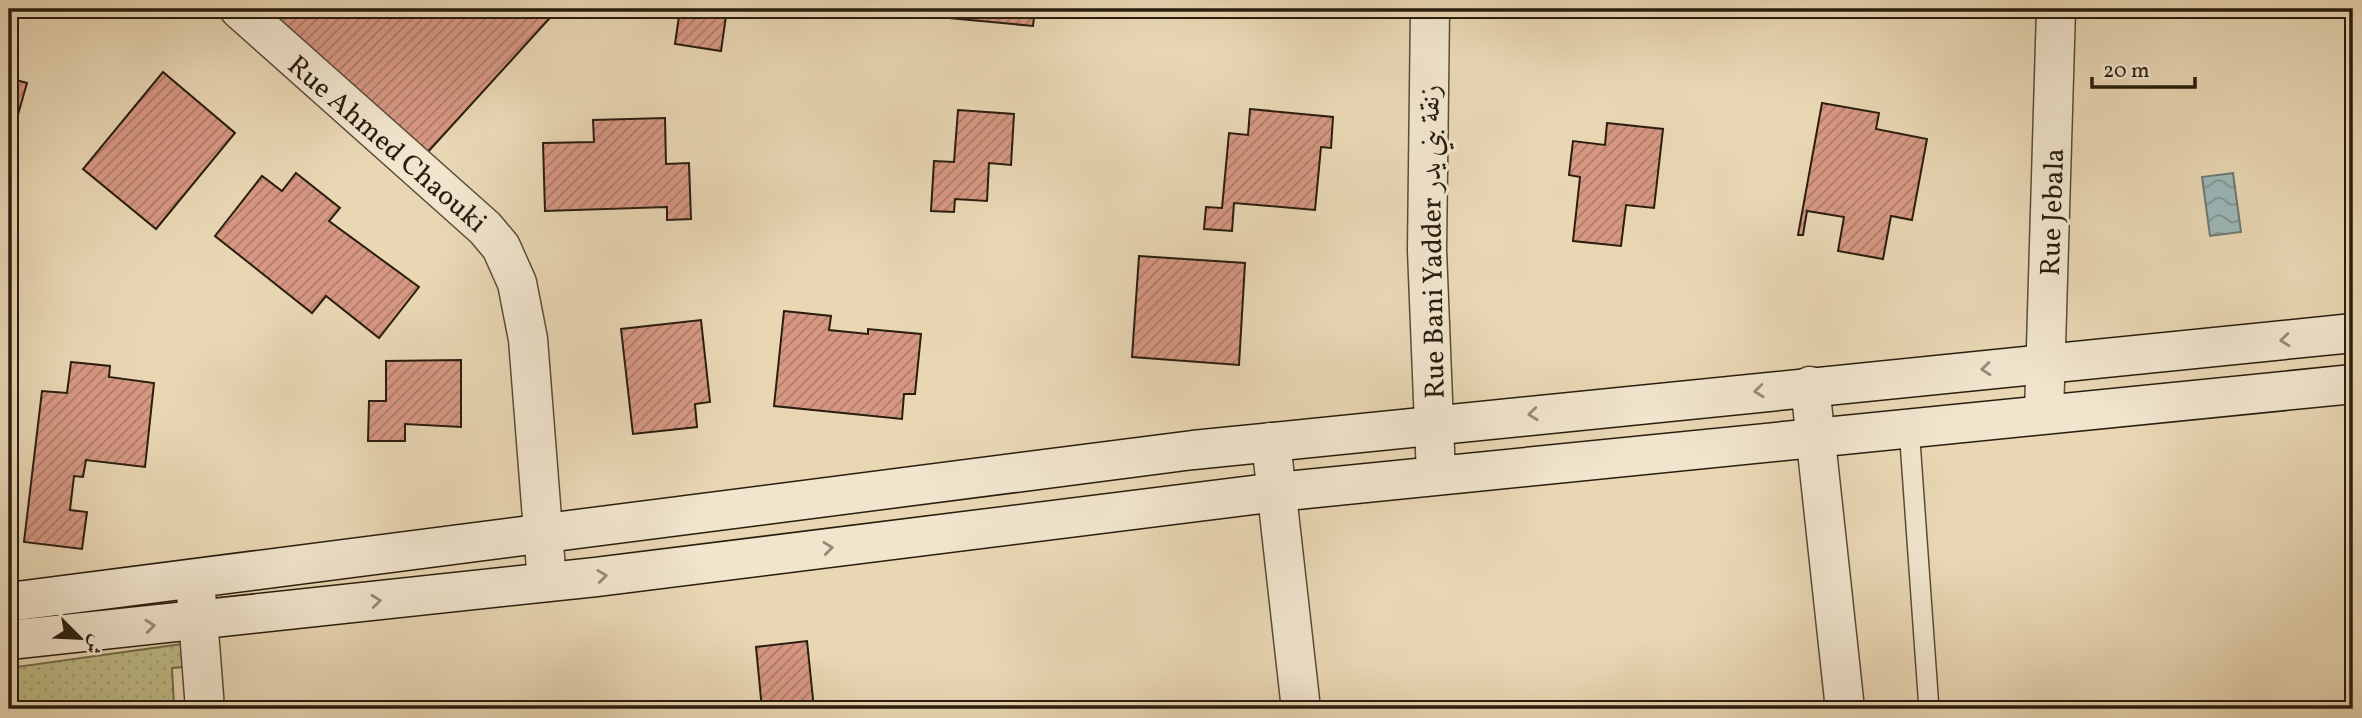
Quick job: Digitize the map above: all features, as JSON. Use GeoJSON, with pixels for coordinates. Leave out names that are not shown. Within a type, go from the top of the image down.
{"type":"FeatureCollection","features":[{"type":"Feature","properties":{"kind":"street","name":"Rue Ahmed Chaouki"},"geometry":{"type":"LineString","coordinates":[[239,9],[485,228],[501,247],[517,283],[527,339],[547,582]]}},
{"type":"Feature","properties":{"kind":"street","name":"Rue Bani Yadder زنقة بني يدر"},"geometry":{"type":"LineString","coordinates":[[1430,9],[1427,250],[1436,475]]}},
{"type":"Feature","properties":{"kind":"street","name":"Rue Jebala"},"geometry":{"type":"LineString","coordinates":[[2045,414],[2056,9]]}},
{"type":"Feature","properties":{"kind":"street"},"geometry":{"type":"LineString","coordinates":[[9,602],[1271,442],[2353,333]]}},
{"type":"Feature","properties":{"kind":"street"},"geometry":{"type":"LineString","coordinates":[[9,640],[547,582],[1277,492],[2353,384]]}},
{"type":"Feature","properties":{"kind":"street"},"geometry":{"type":"LineString","coordinates":[[1810,386],[1846,709]]}},
{"type":"Feature","properties":{"kind":"street"},"geometry":{"type":"LineString","coordinates":[[1271,442],[1301,709]]}},
{"type":"Feature","properties":{"kind":"street"},"geometry":{"type":"LineString","coordinates":[[195,579],[205,709]]}},
{"type":"Feature","properties":{"kind":"lane"},"geometry":{"type":"LineString","coordinates":[[1909,428],[1929,709]]}},
{"type":"Feature","properties":{"kind":"shaded area"},"geometry":{"type":"Polygon","coordinates":[[[182,644],[184,667],[172,668],[174,705],[131,709],[9,709],[9,668],[182,644]]]}},
{"type":"Feature","properties":{"kind":"water"},"geometry":{"type":"Polygon","coordinates":[[[2233,173],[2241,232],[2210,236],[2202,177],[2233,173]]]}},
{"type":"Feature","properties":{"kind":"building"},"geometry":{"type":"Polygon","coordinates":[[[267,9],[558,9],[426,154],[267,9]]]}},
{"type":"Feature","properties":{"kind":"building"},"geometry":{"type":"Polygon","coordinates":[[[680,9],[727,9],[721,51],[675,44],[680,9]]]}},
{"type":"Feature","properties":{"kind":"building"},"geometry":{"type":"Polygon","coordinates":[[[940,9],[1035,9],[1033,26],[939,17],[940,9]]]}},
{"type":"Feature","properties":{"kind":"building"},"geometry":{"type":"Polygon","coordinates":[[[1264,9],[1326,9],[1326,13],[1264,9]]]}},
{"type":"Feature","properties":{"kind":"building"},"geometry":{"type":"Polygon","coordinates":[[[163,72],[235,133],[156,229],[83,169],[163,72]]]}},
{"type":"Feature","properties":{"kind":"building"},"geometry":{"type":"Polygon","coordinates":[[[9,78],[27,83],[9,146],[9,78]]]}},
{"type":"Feature","properties":{"kind":"building"},"geometry":{"type":"Polygon","coordinates":[[[1822,103],[1879,113],[1876,129],[1927,139],[1912,220],[1891,216],[1883,259],[1838,251],[1844,217],[1807,211],[1803,235],[1798,235],[1822,103]]]}},
{"type":"Feature","properties":{"kind":"building"},"geometry":{"type":"Polygon","coordinates":[[[1250,109],[1333,117],[1331,148],[1321,147],[1315,210],[1234,203],[1232,231],[1204,229],[1206,207],[1222,208],[1229,133],[1248,135],[1250,109]]]}},
{"type":"Feature","properties":{"kind":"building"},"geometry":{"type":"Polygon","coordinates":[[[958,110],[1014,114],[1011,165],[989,163],[987,201],[955,199],[954,212],[931,211],[934,161],[954,162],[958,110]]]}},
{"type":"Feature","properties":{"kind":"building"},"geometry":{"type":"Polygon","coordinates":[[[665,118],[666,164],[689,163],[691,219],[667,220],[667,207],[545,211],[543,143],[594,142],[593,120],[665,118]]]}},
{"type":"Feature","properties":{"kind":"building"},"geometry":{"type":"Polygon","coordinates":[[[1607,123],[1663,129],[1654,208],[1626,205],[1621,246],[1573,241],[1580,177],[1569,175],[1573,141],[1605,145],[1607,123]]]}},
{"type":"Feature","properties":{"kind":"building"},"geometry":{"type":"Polygon","coordinates":[[[296,173],[340,208],[329,221],[419,287],[379,338],[326,296],[312,313],[215,236],[262,176],[282,191],[296,173]]]}},
{"type":"Feature","properties":{"kind":"building"},"geometry":{"type":"Polygon","coordinates":[[[1139,256],[1245,263],[1239,365],[1132,357],[1139,256]]]}},
{"type":"Feature","properties":{"kind":"building"},"geometry":{"type":"Polygon","coordinates":[[[784,311],[831,316],[829,330],[868,334],[868,329],[921,334],[915,394],[904,394],[902,419],[774,406],[784,311]]]}},
{"type":"Feature","properties":{"kind":"building"},"geometry":{"type":"Polygon","coordinates":[[[701,320],[710,402],[695,404],[697,427],[633,434],[621,329],[701,320]]]}},
{"type":"Feature","properties":{"kind":"building"},"geometry":{"type":"Polygon","coordinates":[[[461,360],[461,427],[405,424],[405,441],[368,441],[369,401],[386,401],[386,361],[461,360]]]}},
{"type":"Feature","properties":{"kind":"building"},"geometry":{"type":"Polygon","coordinates":[[[71,362],[110,366],[109,377],[154,383],[145,467],[86,460],[83,477],[74,476],[70,510],[87,512],[82,549],[24,542],[42,391],[67,393],[71,362]]]}},
{"type":"Feature","properties":{"kind":"building"},"geometry":{"type":"Polygon","coordinates":[[[807,641],[814,709],[762,709],[756,647],[807,641]]]}}]}
